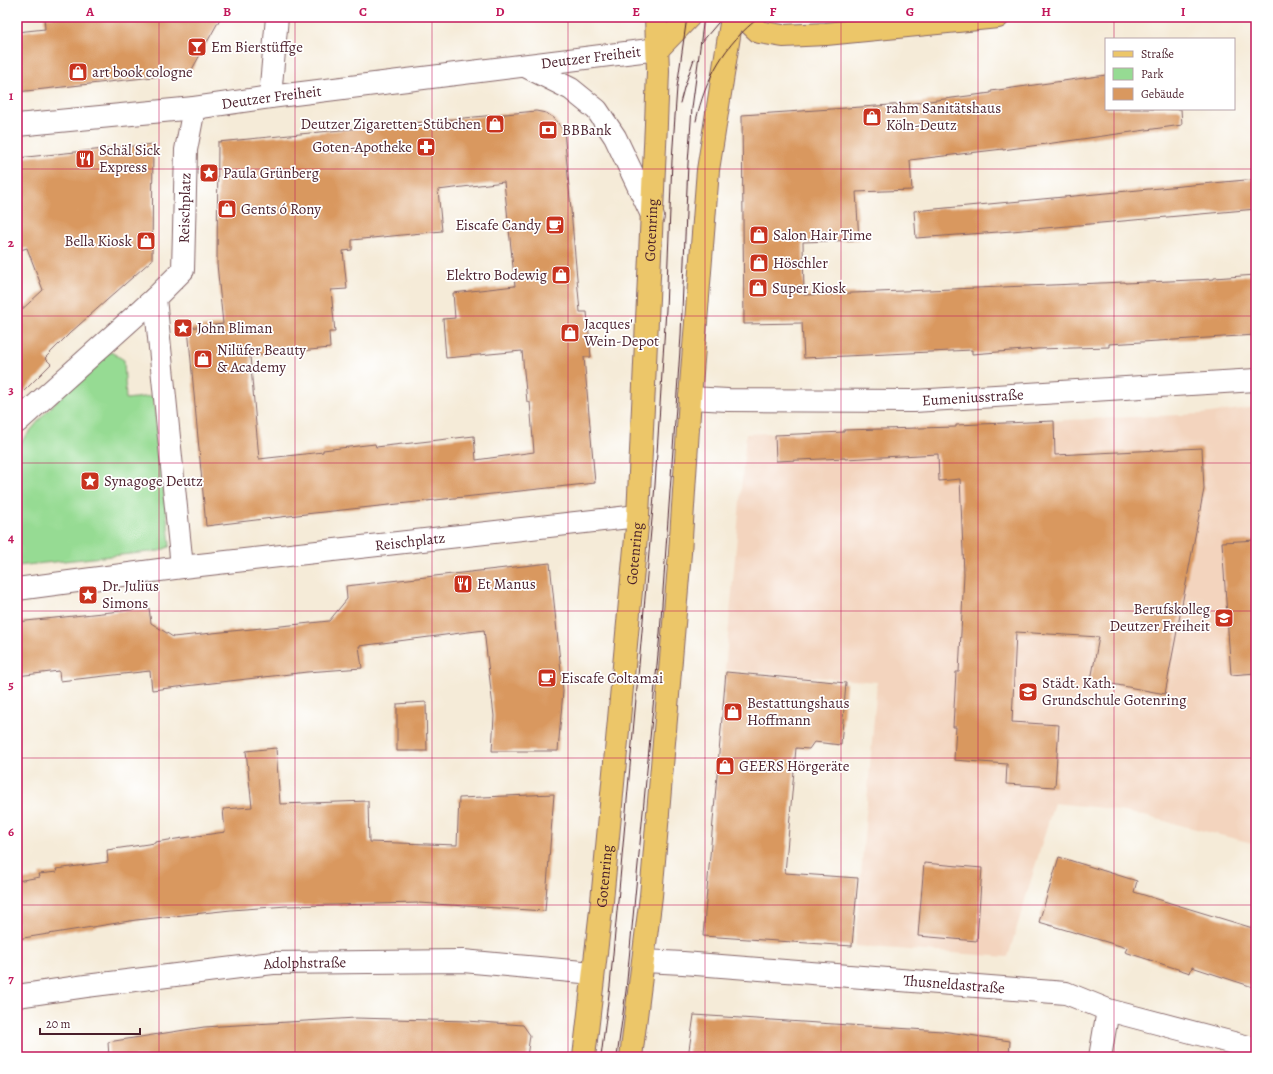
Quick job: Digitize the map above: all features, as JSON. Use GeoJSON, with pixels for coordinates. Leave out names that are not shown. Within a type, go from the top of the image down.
{"type":"FeatureCollection","features":[{"type":"Feature","properties":{"kind":"main road","name":"Gotenring"},"geometry":{"type":"LineString","coordinates":[[584,1057],[602,895],[638,516],[653,217],[658,49],[656,17]]}},
{"type":"Feature","properties":{"kind":"main road"},"geometry":{"type":"LineString","coordinates":[[658,49],[689,17]]}},
{"type":"Feature","properties":{"kind":"main road"},"geometry":{"type":"LineString","coordinates":[[631,1057],[644,961],[651,892],[680,553],[690,398],[708,170],[732,17]]}},
{"type":"Feature","properties":{"kind":"main road"},"geometry":{"type":"LineString","coordinates":[[742,17],[759,32],[783,36],[826,34],[998,17]]}},
{"type":"Feature","properties":{"kind":"street"},"geometry":{"type":"LineString","coordinates":[[270,97],[277,17]]}},
{"type":"Feature","properties":{"kind":"street","name":"Deutzer Freiheit"},"geometry":{"type":"LineString","coordinates":[[17,125],[194,108],[270,97],[658,49]]}},
{"type":"Feature","properties":{"kind":"street","name":"Deutzer Freiheit"},"geometry":{"type":"LineString","coordinates":[[525,66],[571,89],[597,110],[615,137],[653,217]]}},
{"type":"Feature","properties":{"kind":"street","name":"Reischplatz"},"geometry":{"type":"LineString","coordinates":[[17,422],[155,298],[183,270],[186,150],[194,108]]}},
{"type":"Feature","properties":{"kind":"street"},"geometry":{"type":"LineString","coordinates":[[155,298],[182,567]]}},
{"type":"Feature","properties":{"kind":"street","name":"Eumeniusstraße"},"geometry":{"type":"LineString","coordinates":[[690,398],[728,400],[914,401],[1256,380]]}},
{"type":"Feature","properties":{"kind":"street","name":"Reischplatz"},"geometry":{"type":"LineString","coordinates":[[17,589],[182,567],[638,516]]}},
{"type":"Feature","properties":{"kind":"street","name":"Adolphstraße"},"geometry":{"type":"LineString","coordinates":[[17,996],[273,963],[463,961],[550,968],[593,974]]}},
{"type":"Feature","properties":{"kind":"street","name":"Thusneldastraße"},"geometry":{"type":"LineString","coordinates":[[644,961],[1066,993],[1108,1010],[1256,1049]]}},
{"type":"Feature","properties":{"kind":"street"},"geometry":{"type":"LineString","coordinates":[[1100,1057],[1108,1010]]}},
{"type":"Feature","properties":{"kind":"shaded area","name":"Städt. Kath. Grundschule Gotenring"},"geometry":{"type":"Polygon","coordinates":[[[1256,407],[1256,844],[1144,816],[1103,808],[1054,803],[1008,957],[855,946],[877,682],[725,670],[746,434],[1202,414],[1256,407]]]}},
{"type":"Feature","properties":{"kind":"green space"},"geometry":{"type":"Polygon","coordinates":[[[111,352],[124,360],[126,399],[153,396],[170,543],[169,547],[159,551],[17,566],[17,447],[45,413],[102,355],[111,352]]]}},
{"type":"Feature","properties":{"kind":"building"},"geometry":{"type":"Polygon","coordinates":[[[44,17],[221,17],[190,73],[17,92],[17,32],[45,29],[44,17]]]}},
{"type":"Feature","properties":{"kind":"building"},"geometry":{"type":"Polygon","coordinates":[[[1105,75],[1105,110],[1181,110],[1182,125],[1003,150],[910,160],[912,190],[856,192],[859,240],[803,242],[804,295],[1125,283],[1214,279],[1256,275],[1256,335],[1109,344],[1109,347],[1037,349],[972,354],[972,350],[804,358],[802,323],[744,324],[742,115],[906,104],[991,93],[991,91],[1105,75]]]}},
{"type":"Feature","properties":{"kind":"building"},"geometry":{"type":"Polygon","coordinates":[[[536,111],[546,113],[554,118],[564,131],[580,312],[587,312],[591,357],[584,357],[595,483],[206,526],[188,328],[223,324],[217,264],[218,142],[536,111]],[[504,182],[438,190],[442,231],[352,240],[352,250],[343,251],[347,289],[331,290],[335,332],[329,332],[330,348],[250,356],[259,459],[323,452],[323,450],[375,444],[376,447],[474,436],[476,460],[534,452],[530,402],[527,402],[522,351],[446,358],[443,319],[455,318],[453,293],[515,286],[504,182]]]}},
{"type":"Feature","properties":{"kind":"building"},"geometry":{"type":"Polygon","coordinates":[[[153,144],[152,260],[70,333],[45,358],[51,364],[17,398],[17,314],[43,290],[27,248],[17,251],[17,158],[153,144]]]}},
{"type":"Feature","properties":{"kind":"building"},"geometry":{"type":"Polygon","coordinates":[[[1256,179],[1256,209],[916,238],[914,211],[1256,179]]]}},
{"type":"Feature","properties":{"kind":"building"},"geometry":{"type":"Polygon","coordinates":[[[1054,421],[1055,455],[1202,448],[1204,489],[1165,694],[1091,680],[1099,637],[1016,632],[1012,722],[1059,725],[1055,787],[1006,784],[1007,764],[954,760],[956,727],[953,727],[956,672],[959,672],[964,574],[960,479],[939,481],[938,454],[776,461],[775,435],[844,432],[844,430],[956,427],[956,425],[1054,421]]]}},
{"type":"Feature","properties":{"kind":"building"},"geometry":{"type":"Polygon","coordinates":[[[1256,540],[1256,673],[1231,675],[1222,542],[1256,540]]]}},
{"type":"Feature","properties":{"kind":"building"},"geometry":{"type":"Polygon","coordinates":[[[550,563],[563,691],[558,751],[492,751],[494,716],[484,630],[359,646],[362,668],[307,672],[152,690],[150,671],[60,681],[59,671],[17,676],[17,622],[149,608],[151,623],[173,637],[329,621],[347,599],[346,586],[550,563]]]}},
{"type":"Feature","properties":{"kind":"building"},"geometry":{"type":"Polygon","coordinates":[[[726,672],[846,683],[841,745],[814,742],[809,749],[796,748],[785,873],[858,878],[852,946],[703,936],[726,672]]]}},
{"type":"Feature","properties":{"kind":"building"},"geometry":{"type":"Polygon","coordinates":[[[426,702],[427,751],[397,751],[397,704],[426,702]]]}},
{"type":"Feature","properties":{"kind":"building"},"geometry":{"type":"Polygon","coordinates":[[[276,748],[280,804],[368,801],[369,842],[457,845],[459,798],[554,794],[545,911],[419,903],[287,906],[136,920],[17,939],[17,881],[40,877],[39,874],[57,872],[56,869],[108,862],[107,850],[225,832],[223,809],[252,807],[246,751],[276,748]]]}},
{"type":"Feature","properties":{"kind":"building"},"geometry":{"type":"Polygon","coordinates":[[[1059,857],[1137,881],[1134,892],[1256,929],[1256,988],[1192,967],[1190,973],[1125,952],[1127,948],[1039,922],[1059,857]]]}},
{"type":"Feature","properties":{"kind":"building"},"geometry":{"type":"Polygon","coordinates":[[[924,863],[982,868],[977,941],[918,936],[924,863]]]}},
{"type":"Feature","properties":{"kind":"building"},"geometry":{"type":"Polygon","coordinates":[[[694,1015],[942,1031],[1010,1041],[1009,1057],[688,1057],[694,1015]]]}},
{"type":"Feature","properties":{"kind":"building"},"geometry":{"type":"Polygon","coordinates":[[[356,1018],[467,1021],[523,1025],[530,1035],[527,1057],[109,1057],[108,1042],[204,1027],[356,1018]]]}},
{"type":"Feature","properties":{"kind":"tram line"},"geometry":{"type":"LineString","coordinates":[[601,1057],[610,986],[655,485],[666,309],[672,160],[677,87],[687,17]]}},
{"type":"Feature","properties":{"kind":"tram line"},"geometry":{"type":"LineString","coordinates":[[617,1057],[626,991],[660,633],[681,336],[688,163],[692,108],[704,17]]}},
{"type":"Feature","properties":{"kind":"tram line"},"geometry":{"type":"LineString","coordinates":[[701,43],[723,17]]}},
{"type":"Feature","properties":{"kind":"tram line"},"geometry":{"type":"LineString","coordinates":[[696,121],[705,91],[718,63],[736,38],[760,17]]}},
{"type":"Feature","properties":{"kind":"tram line"},"geometry":{"type":"LineString","coordinates":[[680,103],[694,59]]}},
{"type":"Feature","properties":{"kind":"place","name":"Em Bierstüffge"},"geometry":{"type":"Point","coordinates":[197,47]}},
{"type":"Feature","properties":{"kind":"place","name":"art book cologne"},"geometry":{"type":"Point","coordinates":[78,72]}},
{"type":"Feature","properties":{"kind":"place","name":"rahm Sanitätshaus Köln-Deutz"},"geometry":{"type":"Point","coordinates":[872,117]}},
{"type":"Feature","properties":{"kind":"place","name":"Deutzer Zigaretten-Stübchen"},"geometry":{"type":"Point","coordinates":[495,124]}},
{"type":"Feature","properties":{"kind":"place","name":"BBBank"},"geometry":{"type":"Point","coordinates":[548,130]}},
{"type":"Feature","properties":{"kind":"place","name":"Goten-Apotheke"},"geometry":{"type":"Point","coordinates":[426,147]}},
{"type":"Feature","properties":{"kind":"place","name":"Schäl Sick Express"},"geometry":{"type":"Point","coordinates":[85,159]}},
{"type":"Feature","properties":{"kind":"place","name":"Paula Grünberg"},"geometry":{"type":"Point","coordinates":[209,173]}},
{"type":"Feature","properties":{"kind":"place","name":"Gents ó Rony"},"geometry":{"type":"Point","coordinates":[227,209]}},
{"type":"Feature","properties":{"kind":"place","name":"Eiscafe Candy"},"geometry":{"type":"Point","coordinates":[555,225]}},
{"type":"Feature","properties":{"kind":"place","name":"Salon Hair Time"},"geometry":{"type":"Point","coordinates":[759,235]}},
{"type":"Feature","properties":{"kind":"place","name":"Bella Kiosk"},"geometry":{"type":"Point","coordinates":[146,241]}},
{"type":"Feature","properties":{"kind":"place","name":"Höschler"},"geometry":{"type":"Point","coordinates":[759,263]}},
{"type":"Feature","properties":{"kind":"place","name":"Elektro Bodewig"},"geometry":{"type":"Point","coordinates":[561,275]}},
{"type":"Feature","properties":{"kind":"place","name":"Super Kiosk"},"geometry":{"type":"Point","coordinates":[758,288]}},
{"type":"Feature","properties":{"kind":"place","name":"John Bliman"},"geometry":{"type":"Point","coordinates":[183,328]}},
{"type":"Feature","properties":{"kind":"place","name":"Jacques' Wein-Depot"},"geometry":{"type":"Point","coordinates":[570,333]}},
{"type":"Feature","properties":{"kind":"place","name":"Nilüfer Beauty & Academy"},"geometry":{"type":"Point","coordinates":[203,359]}},
{"type":"Feature","properties":{"kind":"place","name":"Synagoge Deutz"},"geometry":{"type":"Point","coordinates":[90,481]}},
{"type":"Feature","properties":{"kind":"place","name":"Et Manus"},"geometry":{"type":"Point","coordinates":[463,584]}},
{"type":"Feature","properties":{"kind":"place","name":"Dr. Julius Simons"},"geometry":{"type":"Point","coordinates":[88,595]}},
{"type":"Feature","properties":{"kind":"place","name":"Berufskolleg Deutzer Freiheit"},"geometry":{"type":"Point","coordinates":[1224,618]}},
{"type":"Feature","properties":{"kind":"place","name":"Eiscafe Coltamai"},"geometry":{"type":"Point","coordinates":[547,678]}},
{"type":"Feature","properties":{"kind":"place","name":"Städt. Kath. Grundschule Gotenring"},"geometry":{"type":"Point","coordinates":[1028,692]}},
{"type":"Feature","properties":{"kind":"place","name":"Bestattungshaus Hoffmann"},"geometry":{"type":"Point","coordinates":[733,712]}},
{"type":"Feature","properties":{"kind":"place","name":"GEERS Hörgeräte"},"geometry":{"type":"Point","coordinates":[725,766]}}]}
